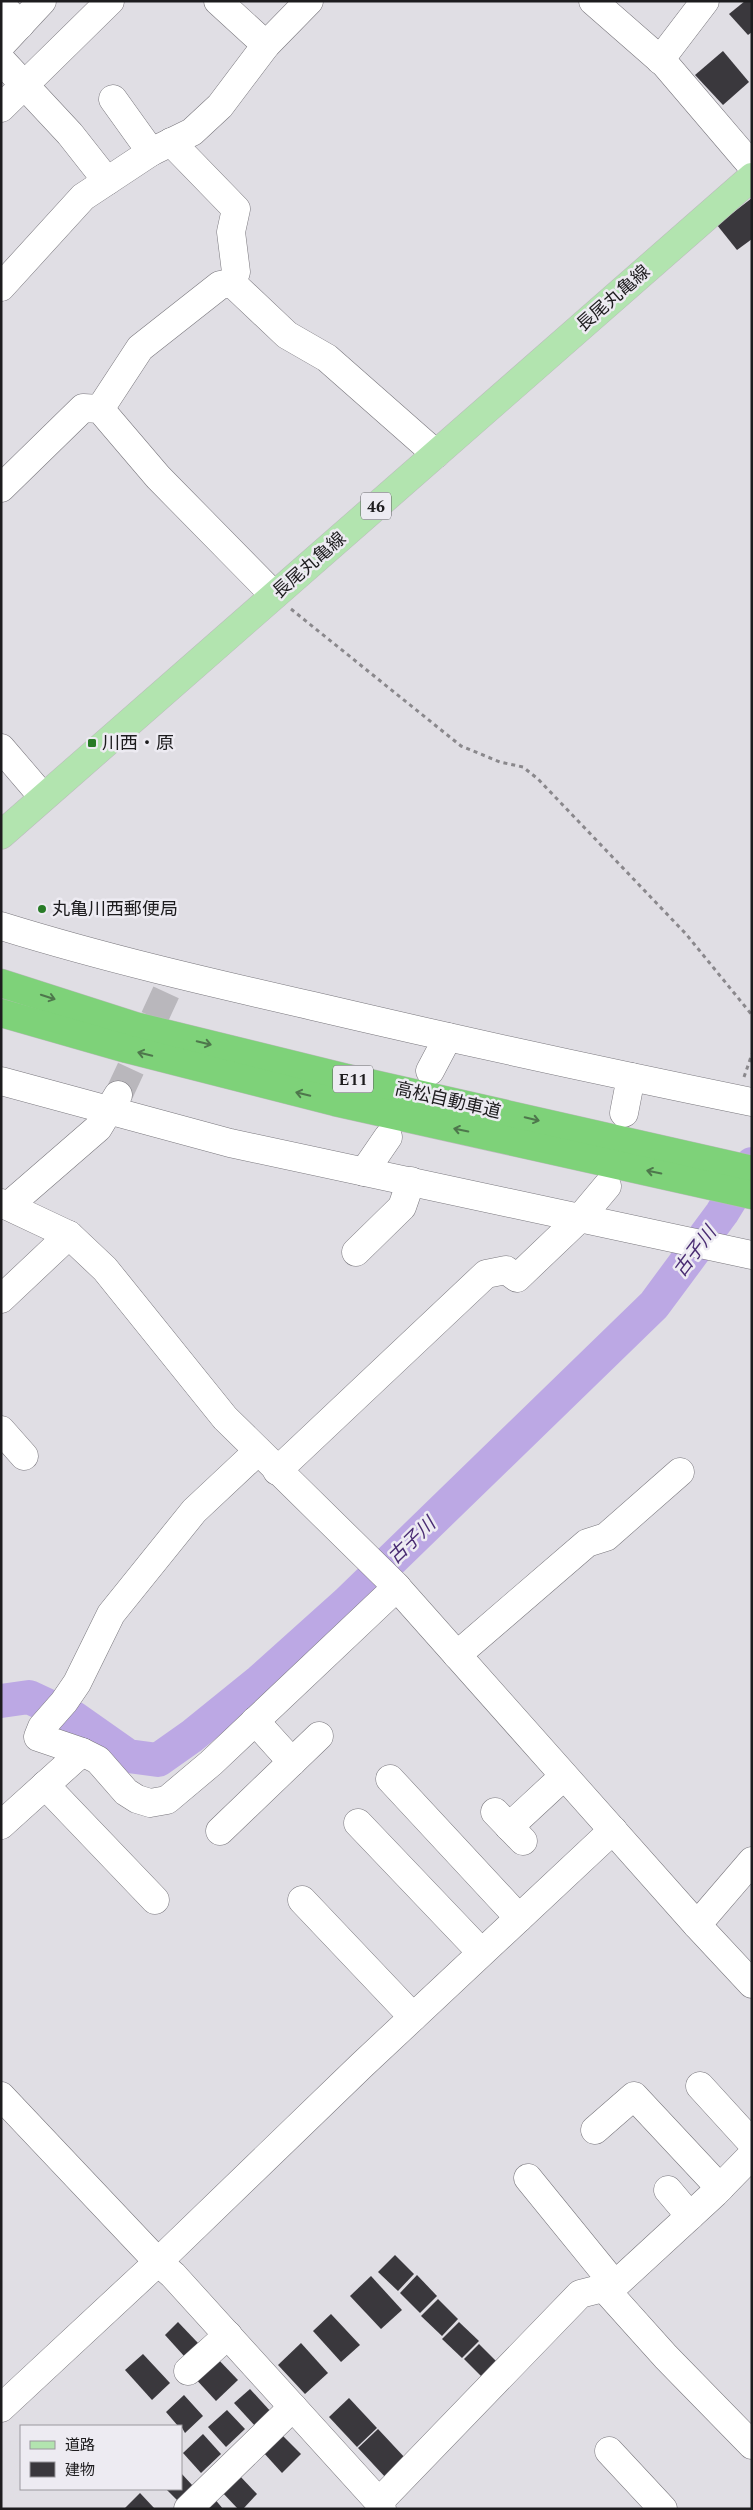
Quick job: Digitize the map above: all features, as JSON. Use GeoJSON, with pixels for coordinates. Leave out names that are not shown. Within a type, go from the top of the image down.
{"type":"FeatureCollection","features":[{"type":"Feature","properties":{"kind":"highway","name":"高松自動車道"},"geometry":{"type":"LineString","coordinates":[[1,983],[144,1028],[343,1077],[705,1171],[752,1195]]}},
{"type":"Feature","properties":{"kind":"highway","name":"高松自動車道"},"geometry":{"type":"LineString","coordinates":[[1,1013],[127,1049],[335,1102],[705,1171],[752,1170]]}},
{"type":"Feature","properties":{"kind":"main road","name":"長尾丸亀線"},"geometry":{"type":"LineString","coordinates":[[1,835],[752,177]]}},
{"type":"Feature","properties":{"kind":"street"},"geometry":{"type":"LineString","coordinates":[[1,45],[42,1]]}},
{"type":"Feature","properties":{"kind":"street"},"geometry":{"type":"LineString","coordinates":[[1,108],[110,1]]}},
{"type":"Feature","properties":{"kind":"street"},"geometry":{"type":"LineString","coordinates":[[1,287],[83,197],[161,147],[192,132],[220,106],[266,45],[309,1]]}},
{"type":"Feature","properties":{"kind":"street"},"geometry":{"type":"LineString","coordinates":[[594,1],[660,60],[752,166]]}},
{"type":"Feature","properties":{"kind":"street"},"geometry":{"type":"LineString","coordinates":[[660,60],[705,1]]}},
{"type":"Feature","properties":{"kind":"street"},"geometry":{"type":"LineString","coordinates":[[228,4],[266,45]]}},
{"type":"Feature","properties":{"kind":"street"},"geometry":{"type":"LineString","coordinates":[[1,5],[20,25]]}},
{"type":"Feature","properties":{"kind":"street"},"geometry":{"type":"LineString","coordinates":[[1,60],[70,134],[107,181]]}},
{"type":"Feature","properties":{"kind":"street"},"geometry":{"type":"LineString","coordinates":[[113,99],[161,147],[236,209],[231,232],[236,272],[232,282]]}},
{"type":"Feature","properties":{"kind":"street"},"geometry":{"type":"LineString","coordinates":[[100,409],[140,348],[220,285],[232,282]]}},
{"type":"Feature","properties":{"kind":"street"},"geometry":{"type":"LineString","coordinates":[[232,282],[287,335],[327,358],[436,454]]}},
{"type":"Feature","properties":{"kind":"street"},"geometry":{"type":"LineString","coordinates":[[1,488],[83,408],[100,409],[158,476],[274,596]]}},
{"type":"Feature","properties":{"kind":"street"},"geometry":{"type":"LineString","coordinates":[[1,748],[44,798]]}},
{"type":"Feature","properties":{"kind":"street"},"geometry":{"type":"LineString","coordinates":[[1,926],[171,978],[752,1102]]}},
{"type":"Feature","properties":{"kind":"street"},"geometry":{"type":"LineString","coordinates":[[430,1071],[448,1037]]}},
{"type":"Feature","properties":{"kind":"street"},"geometry":{"type":"LineString","coordinates":[[624,1113],[631,1077]]}},
{"type":"Feature","properties":{"kind":"street"},"geometry":{"type":"LineString","coordinates":[[1,1081],[114,1102],[230,1143],[752,1255]]}},
{"type":"Feature","properties":{"kind":"street"},"geometry":{"type":"LineString","coordinates":[[114,1102],[98,1128],[4,1205],[69,1235],[105,1269],[225,1418],[396,1586],[697,1925],[752,1984]]}},
{"type":"Feature","properties":{"kind":"street"},"geometry":{"type":"LineString","coordinates":[[364,1172],[388,1137]]}},
{"type":"Feature","properties":{"kind":"street"},"geometry":{"type":"LineString","coordinates":[[356,1252],[402,1207],[411,1181]]}},
{"type":"Feature","properties":{"kind":"street"},"geometry":{"type":"LineString","coordinates":[[277,1470],[486,1274],[506,1270],[517,1278],[580,1217],[607,1186]]}},
{"type":"Feature","properties":{"kind":"street"},"geometry":{"type":"LineString","coordinates":[[1,1299],[69,1235]]}},
{"type":"Feature","properties":{"kind":"street"},"geometry":{"type":"LineString","coordinates":[[258,1451],[194,1510],[111,1614],[77,1683],[64,1702],[42,1727],[38,1737],[82,1752],[98,1760],[126,1792],[137,1799],[150,1803],[167,1800],[183,1788],[255,1721],[396,1586]]}},
{"type":"Feature","properties":{"kind":"street"},"geometry":{"type":"LineString","coordinates":[[457,1655],[587,1542],[606,1537],[680,1472]]}},
{"type":"Feature","properties":{"kind":"street"},"geometry":{"type":"LineString","coordinates":[[255,1721],[292,1762]]}},
{"type":"Feature","properties":{"kind":"street"},"geometry":{"type":"LineString","coordinates":[[220,1831],[320,1736]]}},
{"type":"Feature","properties":{"kind":"street"},"geometry":{"type":"LineString","coordinates":[[1,1825],[82,1752]]}},
{"type":"Feature","properties":{"kind":"street"},"geometry":{"type":"LineString","coordinates":[[509,1827],[564,1776]]}},
{"type":"Feature","properties":{"kind":"street"},"geometry":{"type":"LineString","coordinates":[[390,1779],[518,1918]]}},
{"type":"Feature","properties":{"kind":"street"},"geometry":{"type":"LineString","coordinates":[[45,1785],[155,1900]]}},
{"type":"Feature","properties":{"kind":"street"},"geometry":{"type":"LineString","coordinates":[[358,1823],[481,1952]]}},
{"type":"Feature","properties":{"kind":"street"},"geometry":{"type":"LineString","coordinates":[[1,2408],[158,2262],[481,1952],[613,1830]]}},
{"type":"Feature","properties":{"kind":"street"},"geometry":{"type":"LineString","coordinates":[[697,1925],[752,1860]]}},
{"type":"Feature","properties":{"kind":"street"},"geometry":{"type":"LineString","coordinates":[[302,1900],[413,2017]]}},
{"type":"Feature","properties":{"kind":"street"},"geometry":{"type":"LineString","coordinates":[[700,2086],[752,2143]]}},
{"type":"Feature","properties":{"kind":"street"},"geometry":{"type":"LineString","coordinates":[[1,2096],[228,2335],[381,2505],[580,2294],[610,2286],[690,2216],[752,2155]]}},
{"type":"Feature","properties":{"kind":"street"},"geometry":{"type":"LineString","coordinates":[[595,2130],[634,2096],[720,2188]]}},
{"type":"Feature","properties":{"kind":"street"},"geometry":{"type":"LineString","coordinates":[[528,2178],[666,2357],[752,2445]]}},
{"type":"Feature","properties":{"kind":"street"},"geometry":{"type":"LineString","coordinates":[[668,2190],[690,2216]]}},
{"type":"Feature","properties":{"kind":"street"},"geometry":{"type":"LineString","coordinates":[[188,2371],[228,2335]]}},
{"type":"Feature","properties":{"kind":"street"},"geometry":{"type":"LineString","coordinates":[[188,2509],[293,2407]]}},
{"type":"Feature","properties":{"kind":"street"},"geometry":{"type":"LineString","coordinates":[[609,2450],[663,2509]]}},
{"type":"Feature","properties":{"kind":"path"},"geometry":{"type":"LineString","coordinates":[[274,596],[461,746],[500,762],[523,767],[538,779],[686,934],[752,1014]]}},
{"type":"Feature","properties":{"kind":"building"},"geometry":{"type":"Polygon","coordinates":[[[745,1],[752,1],[752,32],[748,35],[729,14],[745,1]]]}},
{"type":"Feature","properties":{"kind":"building"},"geometry":{"type":"Polygon","coordinates":[[[723,51],[749,82],[723,105],[695,75],[723,51]]]}},
{"type":"Feature","properties":{"kind":"building"},"geometry":{"type":"Polygon","coordinates":[[[752,198],[752,239],[737,250],[717,225],[752,198]]]}},
{"type":"Feature","properties":{"kind":"building"},"geometry":{"type":"Polygon","coordinates":[[[395,2255],[414,2274],[398,2291],[378,2272],[395,2255]]]}},
{"type":"Feature","properties":{"kind":"building"},"geometry":{"type":"Polygon","coordinates":[[[417,2275],[437,2296],[420,2313],[400,2293],[417,2275]]]}},
{"type":"Feature","properties":{"kind":"building"},"geometry":{"type":"Polygon","coordinates":[[[371,2276],[402,2310],[381,2329],[350,2296],[371,2276]]]}},
{"type":"Feature","properties":{"kind":"building"},"geometry":{"type":"Polygon","coordinates":[[[438,2299],[458,2319],[442,2336],[421,2316],[438,2299]]]}},
{"type":"Feature","properties":{"kind":"building"},"geometry":{"type":"Polygon","coordinates":[[[331,2314],[360,2345],[341,2362],[313,2331],[331,2314]]]}},
{"type":"Feature","properties":{"kind":"building"},"geometry":{"type":"Polygon","coordinates":[[[178,2322],[198,2343],[184,2356],[165,2335],[178,2322]]]}},
{"type":"Feature","properties":{"kind":"building"},"geometry":{"type":"Polygon","coordinates":[[[459,2322],[479,2341],[462,2358],[442,2339],[459,2322]]]}},
{"type":"Feature","properties":{"kind":"building"},"geometry":{"type":"Polygon","coordinates":[[[301,2343],[328,2373],[305,2394],[278,2365],[301,2343]]]}},
{"type":"Feature","properties":{"kind":"building"},"geometry":{"type":"Polygon","coordinates":[[[479,2344],[499,2364],[484,2379],[464,2359],[479,2344]]]}},
{"type":"Feature","properties":{"kind":"building"},"geometry":{"type":"Polygon","coordinates":[[[143,2354],[170,2383],[152,2400],[125,2370],[143,2354]]]}},
{"type":"Feature","properties":{"kind":"building"},"geometry":{"type":"Polygon","coordinates":[[[215,2356],[238,2380],[216,2401],[193,2376],[215,2356]]]}},
{"type":"Feature","properties":{"kind":"building"},"geometry":{"type":"Polygon","coordinates":[[[250,2389],[272,2413],[256,2427],[234,2403],[250,2389]]]}},
{"type":"Feature","properties":{"kind":"building"},"geometry":{"type":"Polygon","coordinates":[[[184,2395],[203,2416],[185,2433],[182,2425],[177,2425],[166,2412],[184,2395]]]}},
{"type":"Feature","properties":{"kind":"building"},"geometry":{"type":"Polygon","coordinates":[[[349,2398],[377,2428],[357,2447],[329,2417],[349,2398]]]}},
{"type":"Feature","properties":{"kind":"building"},"geometry":{"type":"Polygon","coordinates":[[[227,2410],[245,2429],[226,2447],[208,2427],[227,2410]]]}},
{"type":"Feature","properties":{"kind":"building"},"geometry":{"type":"Polygon","coordinates":[[[378,2429],[407,2460],[387,2479],[358,2448],[378,2429]]]}},
{"type":"Feature","properties":{"kind":"building"},"geometry":{"type":"Polygon","coordinates":[[[203,2434],[221,2454],[201,2473],[183,2453],[203,2434]]]}},
{"type":"Feature","properties":{"kind":"building"},"geometry":{"type":"Polygon","coordinates":[[[281,2434],[301,2454],[282,2473],[263,2452],[281,2434]]]}},
{"type":"Feature","properties":{"kind":"building"},"geometry":{"type":"Polygon","coordinates":[[[182,2474],[193,2486],[177,2500],[167,2490],[182,2490],[182,2474]]]}},
{"type":"Feature","properties":{"kind":"building"},"geometry":{"type":"Polygon","coordinates":[[[238,2474],[257,2494],[243,2509],[238,2509],[221,2491],[238,2474]]]}},
{"type":"Feature","properties":{"kind":"building"},"geometry":{"type":"Polygon","coordinates":[[[140,2493],[155,2509],[124,2509],[140,2493]]]}},
{"type":"Feature","properties":{"kind":"building"},"geometry":{"type":"Polygon","coordinates":[[[214,2498],[223,2509],[202,2509],[214,2498]]]}},
{"type":"Feature","properties":{"kind":"waterway","name":"古子川"},"geometry":{"type":"LineString","coordinates":[[1,1701],[29,1697],[74,1718],[128,1756],[158,1760],[192,1736],[260,1681],[347,1603],[654,1305],[722,1213],[752,1164]]}},
{"type":"Feature","properties":{"kind":"tunnel"},"geometry":{"type":"LineString","coordinates":[[119,1094],[170,984]]}},
{"type":"Feature","properties":{"kind":"place","name":"川西・原"},"geometry":{"type":"Point","coordinates":[92,743]}},
{"type":"Feature","properties":{"kind":"place","name":"丸亀川西郵便局"},"geometry":{"type":"Point","coordinates":[42,909]}}]}
